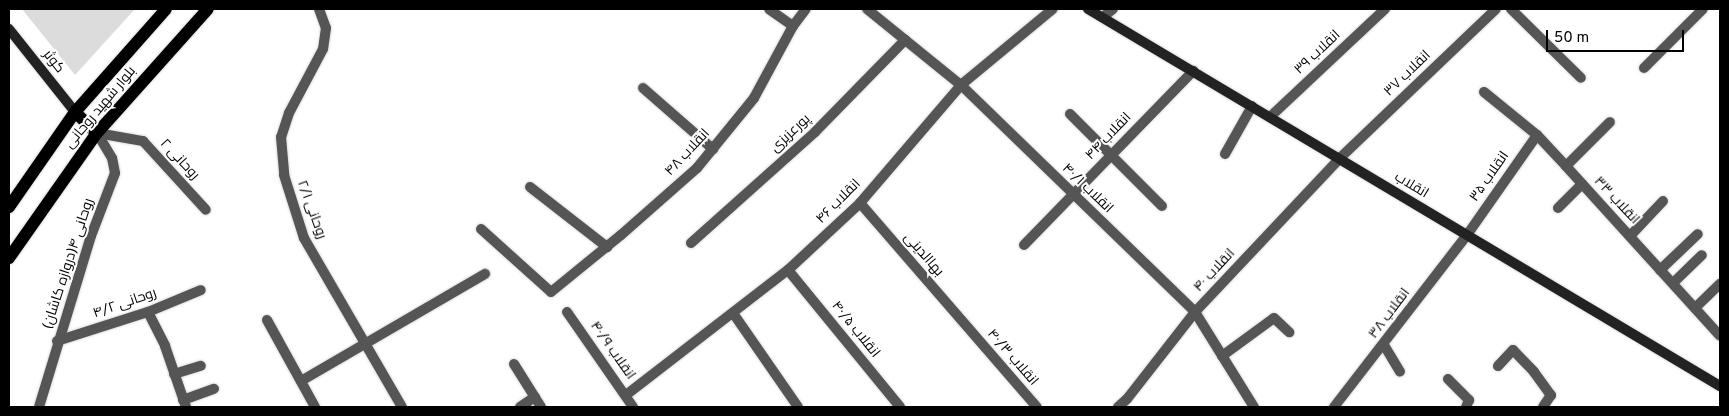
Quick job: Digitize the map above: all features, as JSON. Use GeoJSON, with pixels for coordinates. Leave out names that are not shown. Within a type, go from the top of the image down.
{"type":"FeatureCollection","features":[{"type":"Feature","properties":{"kind":"main road","name":"بلوار شهید روحانی"},"geometry":{"type":"LineString","coordinates":[[9,207],[75,112],[166,9]]}},
{"type":"Feature","properties":{"kind":"main road","name":"بلوار شهید روحانی"},"geometry":{"type":"LineString","coordinates":[[9,258],[97,133],[208,9]]}},
{"type":"Feature","properties":{"kind":"main road","name":"انقلاب"},"geometry":{"type":"LineString","coordinates":[[1088,9],[1720,386]]}},
{"type":"Feature","properties":{"kind":"main road","name":"کوثر"},"geometry":{"type":"LineString","coordinates":[[9,29],[75,112]]}},
{"type":"Feature","properties":{"kind":"main road"},"geometry":{"type":"LineString","coordinates":[[75,112],[97,133]]}},
{"type":"Feature","properties":{"kind":"street","name":"روحانی ۲/۱"},"geometry":{"type":"LineString","coordinates":[[319,9],[326,28],[323,49],[289,113],[281,137],[284,175],[304,238],[402,407]]}},
{"type":"Feature","properties":{"kind":"street"},"geometry":{"type":"LineString","coordinates":[[769,9],[793,26]]}},
{"type":"Feature","properties":{"kind":"street","name":"انقلاب ۴۸"},"geometry":{"type":"LineString","coordinates":[[481,229],[551,292],[607,247],[698,168],[754,98],[793,26],[806,9]]}},
{"type":"Feature","properties":{"kind":"street"},"geometry":{"type":"LineString","coordinates":[[867,9],[961,86]]}},
{"type":"Feature","properties":{"kind":"street","name":"انقلاب ۴۶"},"geometry":{"type":"LineString","coordinates":[[626,395],[788,270],[860,203],[961,86],[1053,9]]}},
{"type":"Feature","properties":{"kind":"street"},"geometry":{"type":"LineString","coordinates":[[1103,17],[1113,9]]}},
{"type":"Feature","properties":{"kind":"street","name":"انقلاب ۳۹"},"geometry":{"type":"LineString","coordinates":[[1270,117],[1386,9]]}},
{"type":"Feature","properties":{"kind":"street","name":"انقلاب ۳۷"},"geometry":{"type":"LineString","coordinates":[[1339,158],[1496,9]]}},
{"type":"Feature","properties":{"kind":"street"},"geometry":{"type":"LineString","coordinates":[[1511,9],[1581,78]]}},
{"type":"Feature","properties":{"kind":"street"},"geometry":{"type":"LineString","coordinates":[[1644,68],[1699,10]]}},
{"type":"Feature","properties":{"kind":"street","name":"پورعزیزی"},"geometry":{"type":"LineString","coordinates":[[692,243],[815,132],[905,40]]}},
{"type":"Feature","properties":{"kind":"street","name":"انقلاب ۴۴"},"geometry":{"type":"LineString","coordinates":[[1024,245],[1193,71]]}},
{"type":"Feature","properties":{"kind":"street","name":"انقلاب ۴۰/۱"},"geometry":{"type":"LineString","coordinates":[[961,86],[1195,312],[1254,407]]}},
{"type":"Feature","properties":{"kind":"street"},"geometry":{"type":"LineString","coordinates":[[643,88],[712,149]]}},
{"type":"Feature","properties":{"kind":"street","name":"انقلاب ۳۳"},"geometry":{"type":"LineString","coordinates":[[1484,92],[1537,135],[1720,336]]}},
{"type":"Feature","properties":{"kind":"street"},"geometry":{"type":"LineString","coordinates":[[1225,154],[1252,106]]}},
{"type":"Feature","properties":{"kind":"street"},"geometry":{"type":"LineString","coordinates":[[1070,114],[1162,206]]}},
{"type":"Feature","properties":{"kind":"street"},"geometry":{"type":"LineString","coordinates":[[1566,166],[1610,122]]}},
{"type":"Feature","properties":{"kind":"street","name":"روحانی ۲"},"geometry":{"type":"LineString","coordinates":[[97,133],[143,141],[206,210]]}},
{"type":"Feature","properties":{"kind":"street","name":"روحانی ۴(دروازه کاشان)"},"geometry":{"type":"LineString","coordinates":[[39,407],[57,341],[91,236],[114,173],[112,158],[97,133]]}},
{"type":"Feature","properties":{"kind":"street","name":"انقلاب ۳۵"},"geometry":{"type":"LineString","coordinates":[[1467,235],[1537,135]]}},
{"type":"Feature","properties":{"kind":"street","name":"انقلاب ۴۰"},"geometry":{"type":"LineString","coordinates":[[1118,407],[1127,399],[1195,312],[1339,158]]}},
{"type":"Feature","properties":{"kind":"street"},"geometry":{"type":"LineString","coordinates":[[1558,208],[1582,184]]}},
{"type":"Feature","properties":{"kind":"street"},"geometry":{"type":"LineString","coordinates":[[530,187],[607,247]]}},
{"type":"Feature","properties":{"kind":"street"},"geometry":{"type":"LineString","coordinates":[[1630,236],[1663,202]]}},
{"type":"Feature","properties":{"kind":"street","name":"بهاالدینی"},"geometry":{"type":"LineString","coordinates":[[860,203],[966,326]]}},
{"type":"Feature","properties":{"kind":"street"},"geometry":{"type":"LineString","coordinates":[[1660,270],[1698,234]]}},
{"type":"Feature","properties":{"kind":"street","name":"انقلاب ۳۸"},"geometry":{"type":"LineString","coordinates":[[1334,407],[1384,345],[1467,235]]}},
{"type":"Feature","properties":{"kind":"street"},"geometry":{"type":"LineString","coordinates":[[1672,283],[1702,255]]}},
{"type":"Feature","properties":{"kind":"street","name":"انقلاب ۴۰/۵"},"geometry":{"type":"LineString","coordinates":[[788,270],[900,407]]}},
{"type":"Feature","properties":{"kind":"street"},"geometry":{"type":"LineString","coordinates":[[301,381],[485,274]]}},
{"type":"Feature","properties":{"kind":"street"},"geometry":{"type":"LineString","coordinates":[[1695,308],[1720,284]]}},
{"type":"Feature","properties":{"kind":"street","name":"روحانی ۴/۲"},"geometry":{"type":"LineString","coordinates":[[57,341],[148,312],[201,290]]}},
{"type":"Feature","properties":{"kind":"street"},"geometry":{"type":"LineString","coordinates":[[148,312],[165,346],[185,403],[214,389]]}},
{"type":"Feature","properties":{"kind":"street","name":"انقلاب ۴۰/۹"},"geometry":{"type":"LineString","coordinates":[[567,312],[633,407]]}},
{"type":"Feature","properties":{"kind":"street"},"geometry":{"type":"LineString","coordinates":[[733,312],[798,407]]}},
{"type":"Feature","properties":{"kind":"street"},"geometry":{"type":"LineString","coordinates":[[1222,356],[1274,318],[1289,332]]}},
{"type":"Feature","properties":{"kind":"street"},"geometry":{"type":"LineString","coordinates":[[266,320],[316,407]]}},
{"type":"Feature","properties":{"kind":"street","name":"انقلاب ۴۰/۳"},"geometry":{"type":"LineString","coordinates":[[966,326],[1037,407]]}},
{"type":"Feature","properties":{"kind":"street"},"geometry":{"type":"LineString","coordinates":[[1384,345],[1400,372]]}},
{"type":"Feature","properties":{"kind":"street"},"geometry":{"type":"LineString","coordinates":[[1498,366],[1513,350],[1534,372],[1551,395],[1543,407]]}},
{"type":"Feature","properties":{"kind":"street"},"geometry":{"type":"LineString","coordinates":[[514,364],[542,407]]}},
{"type":"Feature","properties":{"kind":"street"},"geometry":{"type":"LineString","coordinates":[[174,374],[201,366]]}},
{"type":"Feature","properties":{"kind":"street"},"geometry":{"type":"LineString","coordinates":[[1448,379],[1469,400],[1466,407]]}},
{"type":"Feature","properties":{"kind":"street"},"geometry":{"type":"LineString","coordinates":[[520,407],[535,397]]}},
{"type":"Feature","properties":{"kind":"shaded area"},"geometry":{"type":"Polygon","coordinates":[[[22,9],[135,9],[75,75],[22,9]]]}}]}
